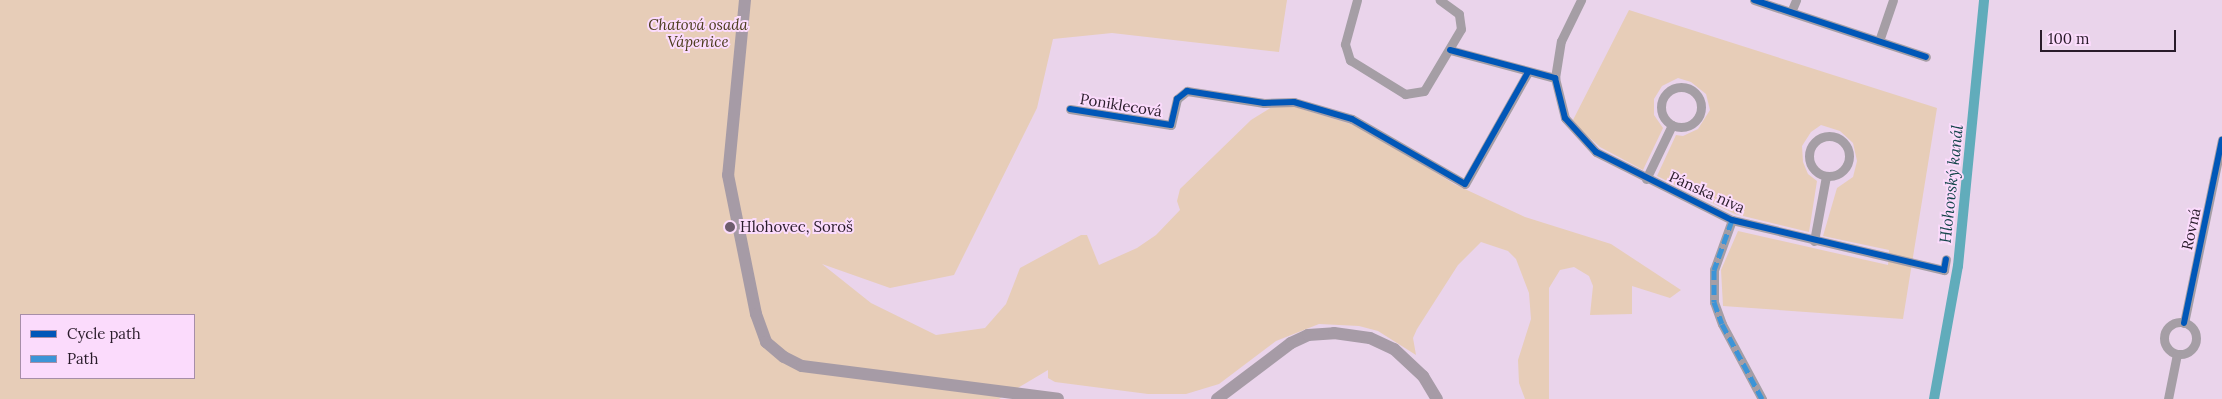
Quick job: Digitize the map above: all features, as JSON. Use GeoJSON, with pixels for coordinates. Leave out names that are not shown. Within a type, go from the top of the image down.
{"type":"FeatureCollection","features":[{"type":"Feature","properties":{"kind":"main road"},"geometry":{"type":"LineString","coordinates":[[745,0],[728,175],[756,314],[766,342],[789,360],[809,367],[1058,399]]}},
{"type":"Feature","properties":{"kind":"main road"},"geometry":{"type":"LineString","coordinates":[[1217,399],[1291,343],[1308,335],[1334,333],[1370,338],[1394,349],[1423,376],[1437,399]]}},
{"type":"Feature","properties":{"kind":"street"},"geometry":{"type":"LineString","coordinates":[[1357,0],[1345,44],[1350,60],[1406,94],[1424,91],[1450,50],[1460,28],[1459,14],[1440,0]]}},
{"type":"Feature","properties":{"kind":"street"},"geometry":{"type":"LineString","coordinates":[[1450,50],[1556,78],[1561,41],[1581,0]]}},
{"type":"Feature","properties":{"kind":"street"},"geometry":{"type":"LineString","coordinates":[[1754,0],[1926,57]]}},
{"type":"Feature","properties":{"kind":"street"},"geometry":{"type":"LineString","coordinates":[[1791,12],[1796,0]]}},
{"type":"Feature","properties":{"kind":"street"},"geometry":{"type":"LineString","coordinates":[[1879,42],[1893,0]]}},
{"type":"Feature","properties":{"kind":"street","name":"Poniklecová"},"geometry":{"type":"LineString","coordinates":[[1070,110],[1171,125],[1177,99],[1187,91],[1264,103],[1294,102],[1352,119],[1464,184],[1528,72]]}},
{"type":"Feature","properties":{"kind":"street","name":"Pánska niva"},"geometry":{"type":"LineString","coordinates":[[1556,78],[1565,118],[1578,135],[1596,152],[1732,220],[1814,241],[1944,270],[1946,259]]}},
{"type":"Feature","properties":{"kind":"street"},"geometry":{"type":"LineString","coordinates":[[1673,88],[1692,89],[1701,100],[1701,114],[1692,125],[1672,125],[1661,110],[1664,97],[1673,88]]}},
{"type":"Feature","properties":{"kind":"street"},"geometry":{"type":"LineString","coordinates":[[1646,178],[1672,125]]}},
{"type":"Feature","properties":{"kind":"street"},"geometry":{"type":"LineString","coordinates":[[1832,137],[1843,142],[1849,160],[1843,171],[1826,176],[1814,169],[1810,156],[1819,140],[1832,137]]}},
{"type":"Feature","properties":{"kind":"street","name":"Rovná"},"geometry":{"type":"LineString","coordinates":[[2184,323],[2222,140]]}},
{"type":"Feature","properties":{"kind":"street"},"geometry":{"type":"LineString","coordinates":[[1814,241],[1826,176]]}},
{"type":"Feature","properties":{"kind":"street"},"geometry":{"type":"LineString","coordinates":[[1732,220],[1714,270],[1714,302],[1722,324],[1762,399]]}},
{"type":"Feature","properties":{"kind":"street"},"geometry":{"type":"LineString","coordinates":[[2184,323],[2192,329],[2196,339],[2192,349],[2178,354],[2166,345],[2164,335],[2174,324],[2184,323]]}},
{"type":"Feature","properties":{"kind":"street"},"geometry":{"type":"LineString","coordinates":[[2168,399],[2178,354]]}},
{"type":"Feature","properties":{"kind":"green space","name":"Chatová osada Vápenice"},"geometry":{"type":"Polygon","coordinates":[[[0,0],[1287,0],[1279,52],[1112,33],[1053,39],[1037,108],[954,275],[890,288],[822,264],[871,303],[936,335],[985,328],[1006,304],[1020,268],[1081,235],[1087,235],[1099,265],[1137,248],[1156,235],[1180,210],[1177,201],[1180,189],[1251,120],[1272,107],[1292,106],[1364,128],[1454,184],[1525,217],[1611,244],[1681,290],[1670,298],[1632,286],[1632,314],[1590,315],[1593,286],[1589,276],[1574,267],[1560,270],[1549,288],[1549,399],[1525,399],[1519,383],[1518,360],[1531,319],[1529,293],[1516,259],[1508,251],[1481,242],[1458,265],[1417,329],[1413,338],[1416,355],[1378,331],[1359,326],[1319,324],[1276,341],[1219,384],[1186,394],[1148,394],[1055,382],[1048,378],[1048,370],[999,399],[0,399],[0,0]]]}},
{"type":"Feature","properties":{"kind":"green space"},"geometry":{"type":"Polygon","coordinates":[[[1629,10],[1937,108],[1903,319],[1723,306],[1721,270],[1738,231],[1888,265],[1889,250],[1823,236],[1837,188],[1853,177],[1857,161],[1853,143],[1840,131],[1821,125],[1811,132],[1802,146],[1803,162],[1808,174],[1817,181],[1809,232],[1735,214],[1657,176],[1676,135],[1683,136],[1698,129],[1710,110],[1706,94],[1691,82],[1678,78],[1662,86],[1654,99],[1654,115],[1663,128],[1643,170],[1600,147],[1583,132],[1573,120],[1629,10]]]}},
{"type":"Feature","properties":{"kind":"waterway","name":"Hlohovský kanál"},"geometry":{"type":"LineString","coordinates":[[1934,399],[1958,266],[1984,0]]}},
{"type":"Feature","properties":{"kind":"marked path"},"geometry":{"type":"LineString","coordinates":[[1732,220],[1714,270],[1714,302],[1722,324],[1762,399]]}},
{"type":"Feature","properties":{"kind":"cycle path"},"geometry":{"type":"LineString","coordinates":[[1754,0],[1926,57]]}},
{"type":"Feature","properties":{"kind":"cycle path"},"geometry":{"type":"LineString","coordinates":[[1450,50],[1555,78],[1565,118],[1596,152],[1732,220],[1944,270],[1946,259]]}},
{"type":"Feature","properties":{"kind":"cycle path"},"geometry":{"type":"LineString","coordinates":[[1070,109],[1171,125],[1177,99],[1187,91],[1264,103],[1294,102],[1352,119],[1465,184],[1528,72]]}},
{"type":"Feature","properties":{"kind":"cycle path"},"geometry":{"type":"LineString","coordinates":[[2184,323],[2222,140]]}},
{"type":"Feature","properties":{"kind":"place","name":"Hlohovec, Soroš"},"geometry":{"type":"Point","coordinates":[730,227]}}]}
